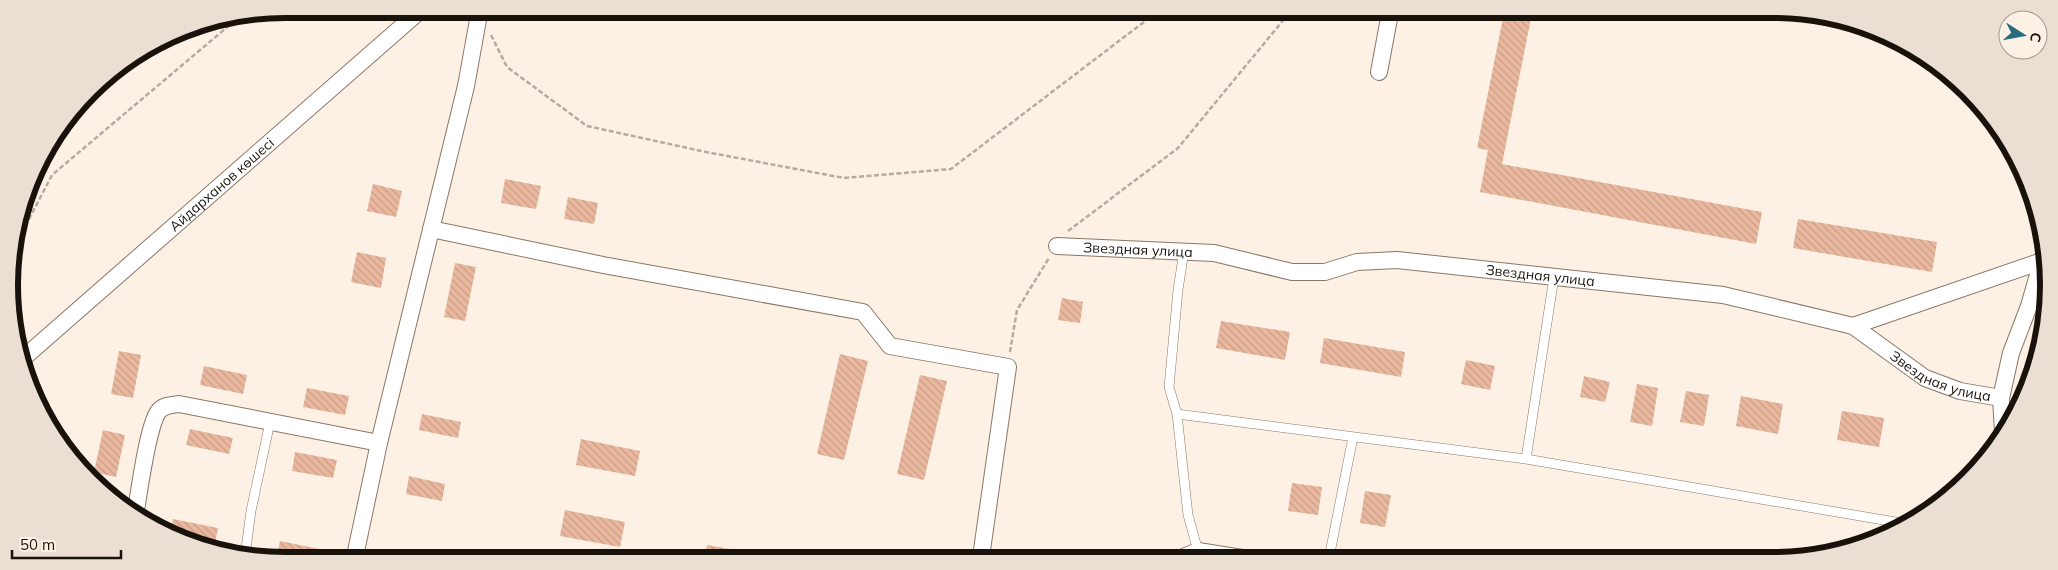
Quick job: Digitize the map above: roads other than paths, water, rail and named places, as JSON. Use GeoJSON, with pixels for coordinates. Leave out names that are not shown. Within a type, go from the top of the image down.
{"type":"FeatureCollection","features":[{"type":"Feature","properties":{"kind":"street","name":"Айдарханов көшесі"},"geometry":{"type":"LineString","coordinates":[[27,355],[412,18]]}},
{"type":"Feature","properties":{"kind":"street"},"geometry":{"type":"LineString","coordinates":[[356,552],[379,443],[466,86],[479,18]]}},
{"type":"Feature","properties":{"kind":"street"},"geometry":{"type":"LineString","coordinates":[[1379,72],[1389,18]]}},
{"type":"Feature","properties":{"kind":"street"},"geometry":{"type":"LineString","coordinates":[[431,229],[603,265],[863,312],[890,346],[1008,367],[982,552]]}},
{"type":"Feature","properties":{"kind":"street","name":"Звездная улица"},"geometry":{"type":"LineString","coordinates":[[1057,246],[1214,253],[1292,272],[1325,272],[1357,262],[1397,260],[1723,296],[1853,326],[1926,378],[1960,391],[2001,398]]}},
{"type":"Feature","properties":{"kind":"street"},"geometry":{"type":"LineString","coordinates":[[1853,326],[2039,259]]}},
{"type":"Feature","properties":{"kind":"street"},"geometry":{"type":"LineString","coordinates":[[2002,423],[2001,398],[2010,353],[2040,268]]}},
{"type":"Feature","properties":{"kind":"street"},"geometry":{"type":"LineString","coordinates":[[136,507],[152,427],[158,412],[166,405],[179,404],[379,443]]}},
{"type":"Feature","properties":{"kind":"street"},"geometry":{"type":"LineString","coordinates":[[1198,551],[1204,552]]}},
{"type":"Feature","properties":{"kind":"lane"},"geometry":{"type":"LineString","coordinates":[[1184,251],[1178,290],[1169,387],[1177,414],[1188,515],[1198,551]]}},
{"type":"Feature","properties":{"kind":"lane"},"geometry":{"type":"LineString","coordinates":[[1526,459],[1554,277]]}},
{"type":"Feature","properties":{"kind":"lane"},"geometry":{"type":"LineString","coordinates":[[1177,414],[1526,459],[1897,522]]}},
{"type":"Feature","properties":{"kind":"lane"},"geometry":{"type":"LineString","coordinates":[[247,549],[251,511],[270,422]]}},
{"type":"Feature","properties":{"kind":"lane"},"geometry":{"type":"LineString","coordinates":[[1330,552],[1353,437]]}}]}
